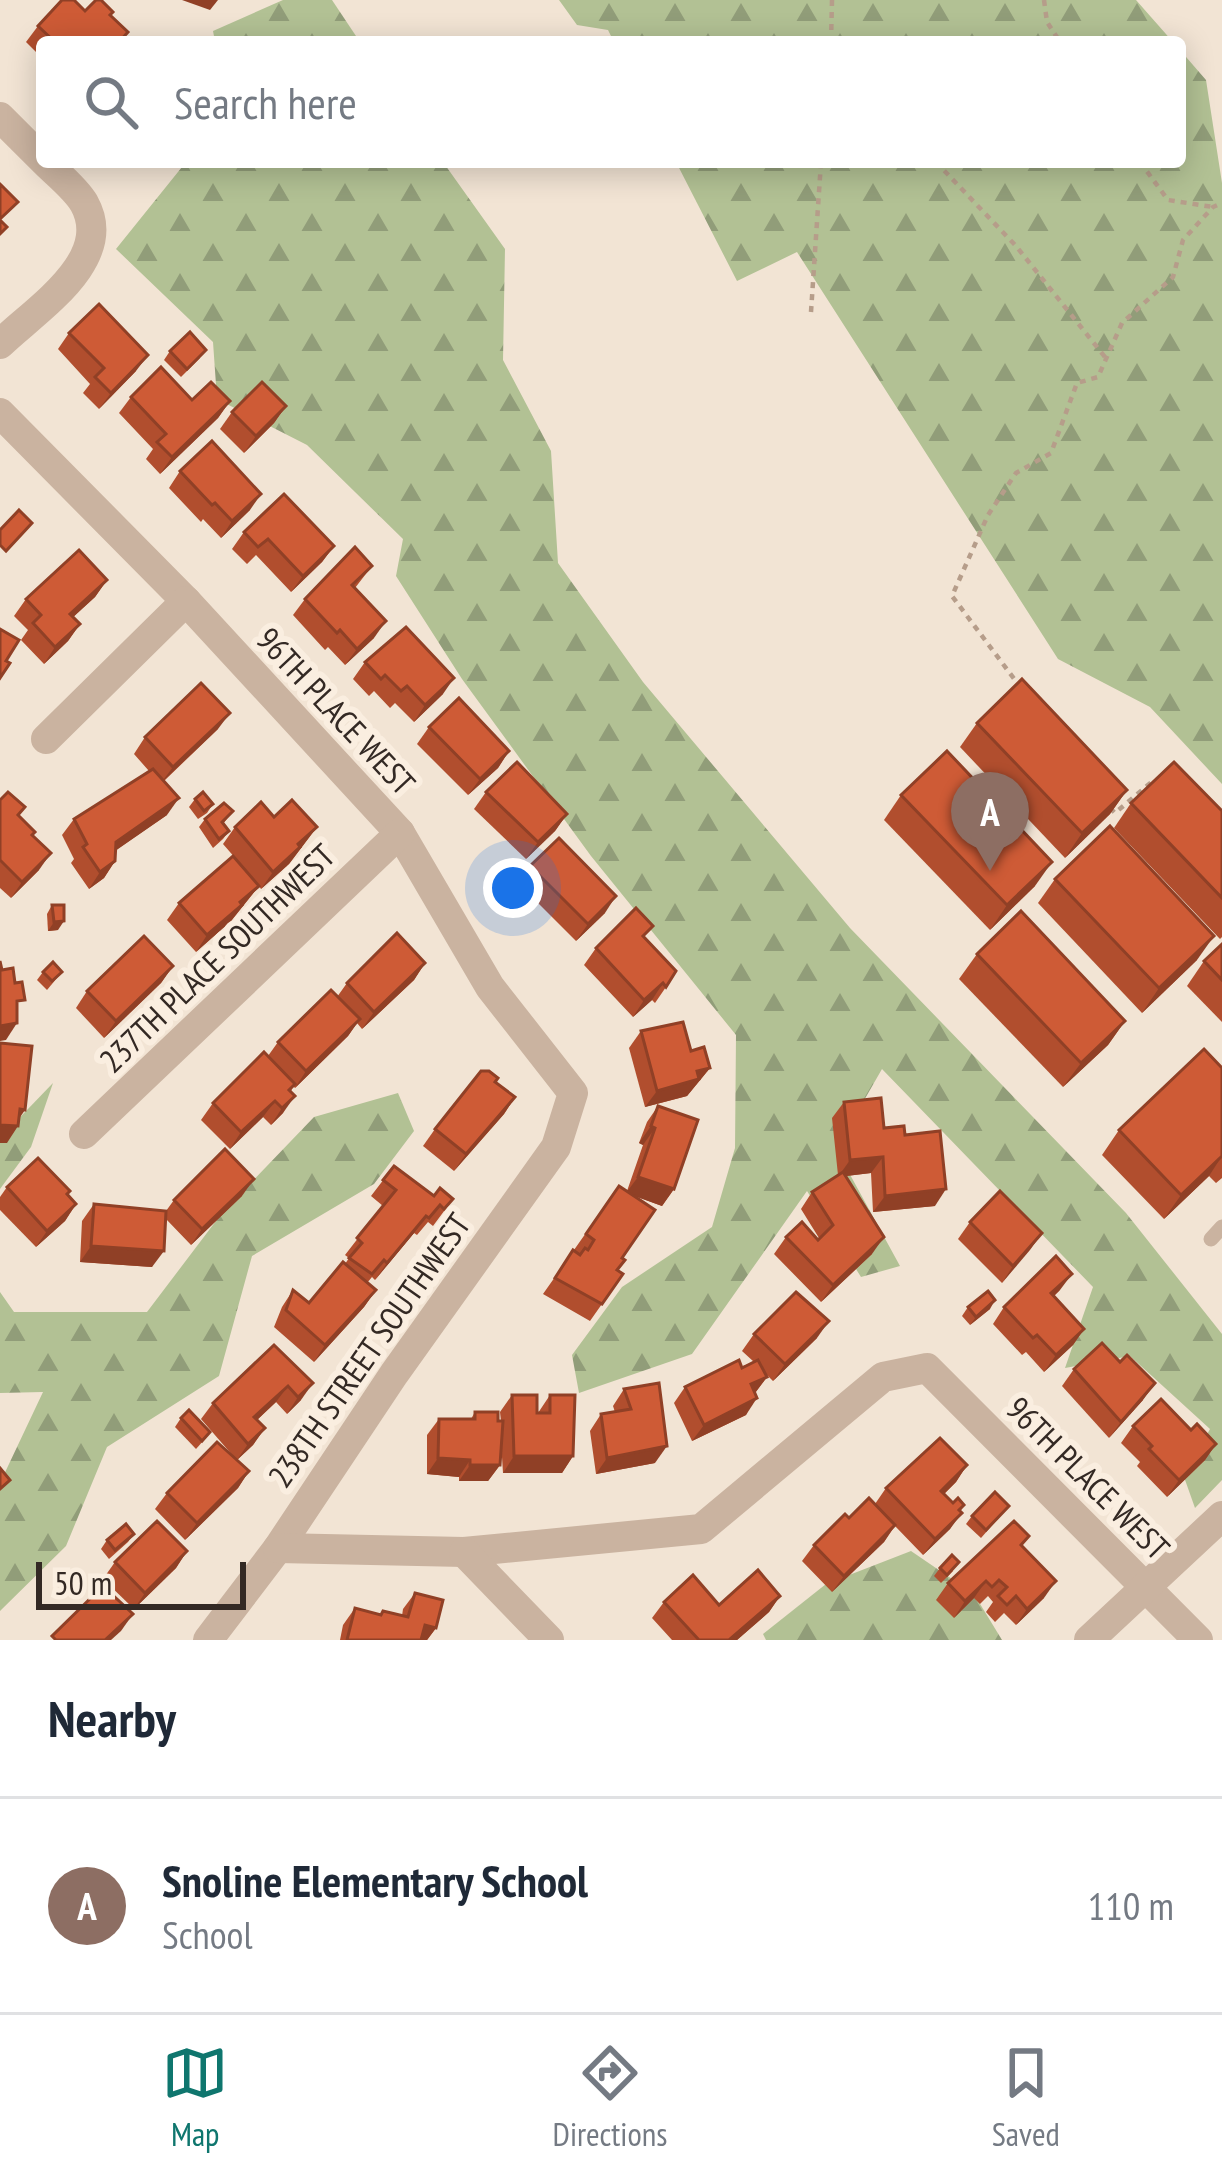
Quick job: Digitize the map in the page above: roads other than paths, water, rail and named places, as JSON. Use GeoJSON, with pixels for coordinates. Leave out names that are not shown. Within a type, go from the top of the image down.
{"type":"FeatureCollection","features":[{"type":"Feature","properties":{"kind":"street"},"geometry":{"type":"LineString","coordinates":[[0,116],[36,152]]}},
{"type":"Feature","properties":{"kind":"street"},"geometry":{"type":"LineString","coordinates":[[0,344],[88,255],[90,218],[82,199],[52,168]]}},
{"type":"Feature","properties":{"kind":"street","name":"96TH PLACE WEST"},"geometry":{"type":"LineString","coordinates":[[0,413],[186,601],[400,833],[490,987],[573,1093]]}},
{"type":"Feature","properties":{"kind":"street"},"geometry":{"type":"LineString","coordinates":[[46,739],[186,601]]}},
{"type":"Feature","properties":{"kind":"street","name":"237TH PLACE SOUTHWEST"},"geometry":{"type":"LineString","coordinates":[[84,1134],[400,833]]}},
{"type":"Feature","properties":{"kind":"street","name":"238TH STREET SOUTHWEST"},"geometry":{"type":"LineString","coordinates":[[208,1640],[278,1548],[381,1393],[556,1147],[573,1093]]}},
{"type":"Feature","properties":{"kind":"street","name":"96TH PLACE WEST"},"geometry":{"type":"LineString","coordinates":[[464,1552],[701,1529],[883,1377],[927,1368],[1198,1640]]}},
{"type":"Feature","properties":{"kind":"street"},"geometry":{"type":"LineString","coordinates":[[1089,1640],[1222,1516]]}},
{"type":"Feature","properties":{"kind":"street"},"geometry":{"type":"LineString","coordinates":[[278,1548],[464,1552],[549,1640]]}},
{"type":"Feature","properties":{"kind":"place","name":"Snoline Elementary School"},"geometry":{"type":"Point","coordinates":[990,871]}}]}
